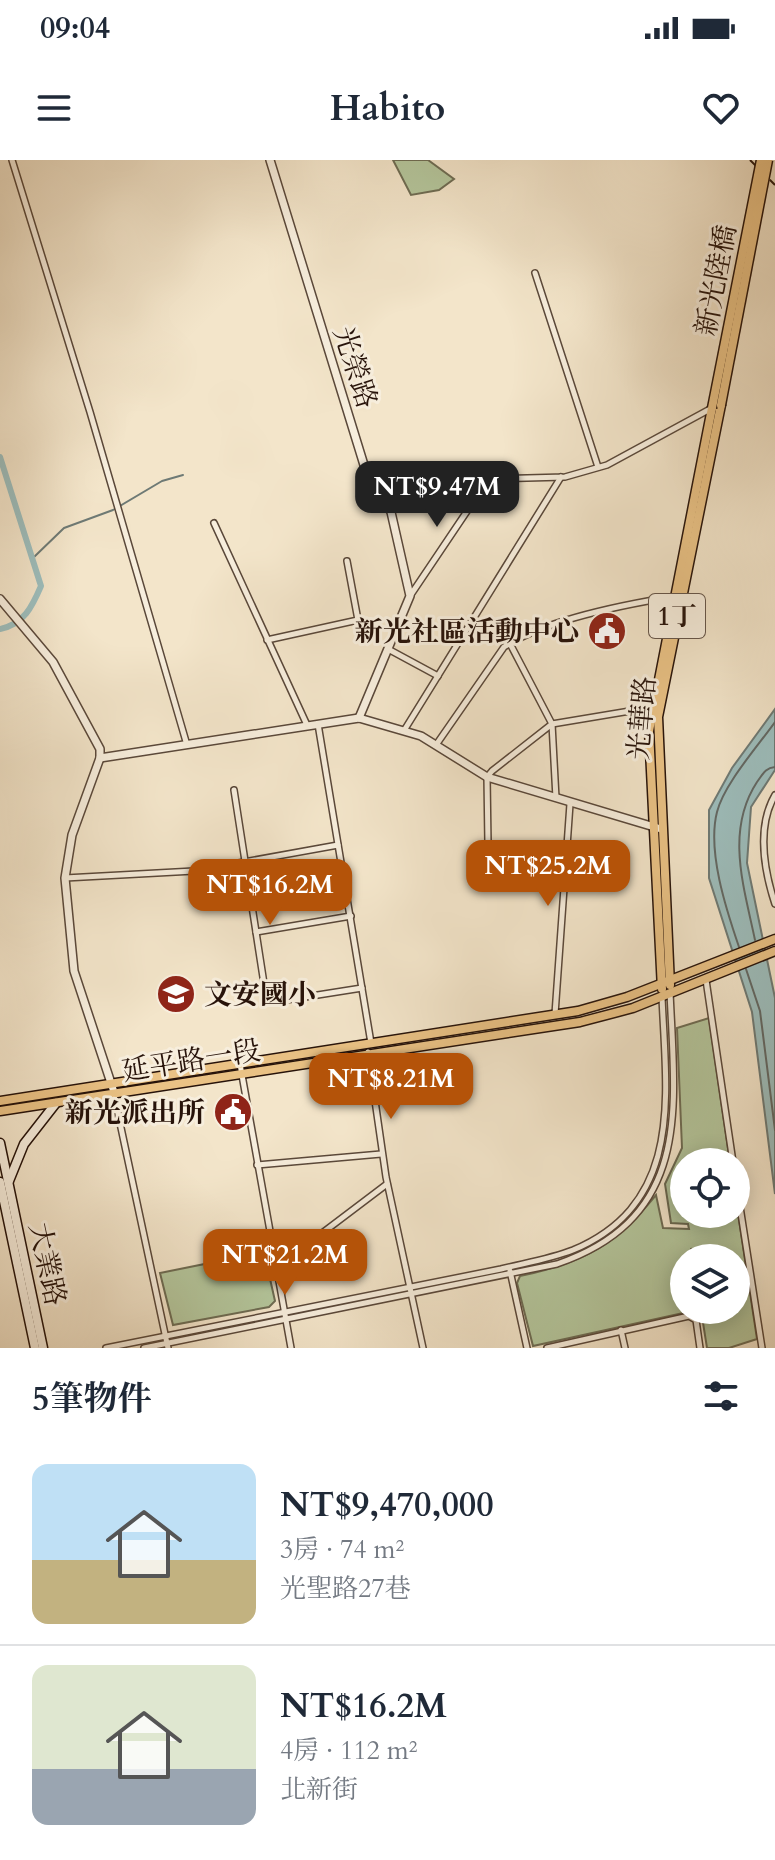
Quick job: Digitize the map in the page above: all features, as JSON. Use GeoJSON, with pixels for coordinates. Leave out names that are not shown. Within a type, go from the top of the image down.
{"type":"FeatureCollection","features":[{"type":"Feature","properties":{"kind":"main road","name":"新光陸橋"},"geometry":{"type":"LineString","coordinates":[[716,406],[761,160]]}},
{"type":"Feature","properties":{"kind":"main road","name":"新光陸橋"},"geometry":{"type":"LineString","coordinates":[[716,406],[768,160]]}},
{"type":"Feature","properties":{"kind":"main road","name":"光華路"},"geometry":{"type":"LineString","coordinates":[[666,994],[657,828],[649,754],[716,406]]}},
{"type":"Feature","properties":{"kind":"main road","name":"延平路一段"},"geometry":{"type":"LineString","coordinates":[[0,1101],[590,1008],[775,939]]}},
{"type":"Feature","properties":{"kind":"main road","name":"延平路一段"},"geometry":{"type":"LineString","coordinates":[[0,1111],[508,1034],[610,1015],[775,951]]}},
{"type":"Feature","properties":{"kind":"main road"},"geometry":{"type":"LineString","coordinates":[[506,1022],[508,1034]]}},
{"type":"Feature","properties":{"kind":"main road"},"geometry":{"type":"LineString","coordinates":[[439,1032],[441,1043]]}},
{"type":"Feature","properties":{"kind":"main road"},"geometry":{"type":"LineString","coordinates":[[4,1184],[24,1144],[56,1103]]}},
{"type":"Feature","properties":{"kind":"main road","name":"大業路"},"geometry":{"type":"LineString","coordinates":[[0,1143],[4,1184],[43,1348]]}},
{"type":"Feature","properties":{"kind":"main road","name":"大業路"},"geometry":{"type":"LineString","coordinates":[[32,1311],[35,1348]]}},
{"type":"Feature","properties":{"kind":"street"},"geometry":{"type":"LineString","coordinates":[[12,160],[90,412],[187,745]]}},
{"type":"Feature","properties":{"kind":"street","name":"光榮路"},"geometry":{"type":"LineString","coordinates":[[270,160],[364,465],[391,512],[410,596]]}},
{"type":"Feature","properties":{"kind":"street"},"geometry":{"type":"LineString","coordinates":[[535,273],[598,467]]}},
{"type":"Feature","properties":{"kind":"street"},"geometry":{"type":"LineString","coordinates":[[383,498],[389,494],[489,479],[561,477],[598,467],[716,406]]}},
{"type":"Feature","properties":{"kind":"street"},"geometry":{"type":"LineString","coordinates":[[405,729],[561,477]]}},
{"type":"Feature","properties":{"kind":"street"},"geometry":{"type":"LineString","coordinates":[[359,718],[410,596],[489,479]]}},
{"type":"Feature","properties":{"kind":"street"},"geometry":{"type":"LineString","coordinates":[[214,523],[307,725]]}},
{"type":"Feature","properties":{"kind":"street"},"geometry":{"type":"LineString","coordinates":[[267,640],[358,620],[347,561]]}},
{"type":"Feature","properties":{"kind":"street"},"geometry":{"type":"LineString","coordinates":[[436,745],[511,643],[545,627],[678,596]]}},
{"type":"Feature","properties":{"kind":"street"},"geometry":{"type":"LineString","coordinates":[[0,599],[53,662],[100,749],[100,758],[72,835],[65,878],[74,971],[112,1084],[168,1346]]}},
{"type":"Feature","properties":{"kind":"street"},"geometry":{"type":"LineString","coordinates":[[472,622],[506,636],[552,724],[556,799]]}},
{"type":"Feature","properties":{"kind":"street"},"geometry":{"type":"LineString","coordinates":[[387,649],[438,676]]}},
{"type":"Feature","properties":{"kind":"street"},"geometry":{"type":"LineString","coordinates":[[487,777],[552,724],[656,708]]}},
{"type":"Feature","properties":{"kind":"street"},"geometry":{"type":"LineString","coordinates":[[100,758],[359,718],[405,729],[487,777],[657,828]]}},
{"type":"Feature","properties":{"kind":"street"},"geometry":{"type":"LineString","coordinates":[[318,724],[371,1043],[367,1054],[381,1154],[423,1348]]}},
{"type":"Feature","properties":{"kind":"street"},"geometry":{"type":"LineString","coordinates":[[487,777],[488,844]]}},
{"type":"Feature","properties":{"kind":"street"},"geometry":{"type":"LineString","coordinates":[[234,790],[267,1003],[362,988]]}},
{"type":"Feature","properties":{"kind":"street"},"geometry":{"type":"LineString","coordinates":[[775,795],[767,809],[764,843],[775,904]]}},
{"type":"Feature","properties":{"kind":"street"},"geometry":{"type":"LineString","coordinates":[[555,1014],[570,804]]}},
{"type":"Feature","properties":{"kind":"street"},"geometry":{"type":"LineString","coordinates":[[764,843],[775,843]]}},
{"type":"Feature","properties":{"kind":"street"},"geometry":{"type":"LineString","coordinates":[[65,878],[194,871],[338,845]]}},
{"type":"Feature","properties":{"kind":"street"},"geometry":{"type":"LineString","coordinates":[[256,932],[351,916]]}},
{"type":"Feature","properties":{"kind":"street"},"geometry":{"type":"LineString","coordinates":[[710,977],[731,1148]]}},
{"type":"Feature","properties":{"kind":"street"},"geometry":{"type":"LineString","coordinates":[[144,1348],[168,1346],[411,1294],[509,1270],[590,1242],[613,1224],[647,1183],[662,1149],[666,1129],[666,994]]}},
{"type":"Feature","properties":{"kind":"street"},"geometry":{"type":"LineString","coordinates":[[240,1064],[291,1348]]}},
{"type":"Feature","properties":{"kind":"street"},"geometry":{"type":"LineString","coordinates":[[257,1165],[381,1154]]}},
{"type":"Feature","properties":{"kind":"street"},"geometry":{"type":"LineString","coordinates":[[276,1268],[387,1184]]}},
{"type":"Feature","properties":{"kind":"street"},"geometry":{"type":"LineString","coordinates":[[743,1228],[762,1348]]}},
{"type":"Feature","properties":{"kind":"street"},"geometry":{"type":"LineString","coordinates":[[106,1348],[409,1286],[509,1270]]}},
{"type":"Feature","properties":{"kind":"street"},"geometry":{"type":"LineString","coordinates":[[509,1270],[527,1348]]}},
{"type":"Feature","properties":{"kind":"street"},"geometry":{"type":"LineString","coordinates":[[547,1348],[689,1316],[696,1320],[700,1348]]}},
{"type":"Feature","properties":{"kind":"street"},"geometry":{"type":"LineString","coordinates":[[621,1330],[625,1348]]}},
{"type":"Feature","properties":{"kind":"green space"},"geometry":{"type":"Polygon","coordinates":[[[393,160],[428,160],[454,179],[439,190],[411,195],[393,160]]]}},
{"type":"Feature","properties":{"kind":"green space"},"geometry":{"type":"Polygon","coordinates":[[[709,1018],[728,1148],[682,1148],[677,1028],[709,1018]]]}},
{"type":"Feature","properties":{"kind":"green space"},"geometry":{"type":"Polygon","coordinates":[[[670,1173],[670,1216],[665,1184],[670,1173]]]}},
{"type":"Feature","properties":{"kind":"green space"},"geometry":{"type":"Polygon","coordinates":[[[656,1195],[663,1228],[740,1228],[743,1244],[670,1244],[670,1316],[533,1346],[517,1283],[520,1276],[562,1265],[597,1249],[626,1227],[656,1195]]]}},
{"type":"Feature","properties":{"kind":"green space"},"geometry":{"type":"Polygon","coordinates":[[[264,1252],[275,1301],[269,1307],[173,1325],[160,1273],[264,1252]]]}},
{"type":"Feature","properties":{"kind":"green space"},"geometry":{"type":"Polygon","coordinates":[[[750,1293],[757,1339],[729,1348],[707,1348],[703,1324],[750,1324],[750,1293]]]}},
{"type":"Feature","properties":{"kind":"water"},"geometry":{"type":"Polygon","coordinates":[[[775,709],[775,770],[751,807],[747,863],[775,998],[775,1194],[752,1012],[709,878],[709,810],[732,768],[775,709]]]}},
{"type":"Feature","properties":{"kind":"waterway"},"geometry":{"type":"LineString","coordinates":[[0,457],[41,586],[21,619],[0,629]]}},
{"type":"Feature","properties":{"kind":"waterway"},"geometry":{"type":"LineString","coordinates":[[33,558],[64,528],[113,510],[162,481],[183,475]]}},
{"type":"Feature","properties":{"kind":"railway"},"geometry":{"type":"LineString","coordinates":[[750,160],[775,185]]}},
{"type":"Feature","properties":{"kind":"place","name":"新光社區活動中心"},"geometry":{"type":"Point","coordinates":[607,631]}},
{"type":"Feature","properties":{"kind":"place","name":"文安國小"},"geometry":{"type":"Point","coordinates":[176,994]}},
{"type":"Feature","properties":{"kind":"place","name":"新光派出所"},"geometry":{"type":"Point","coordinates":[233,1112]}}]}
